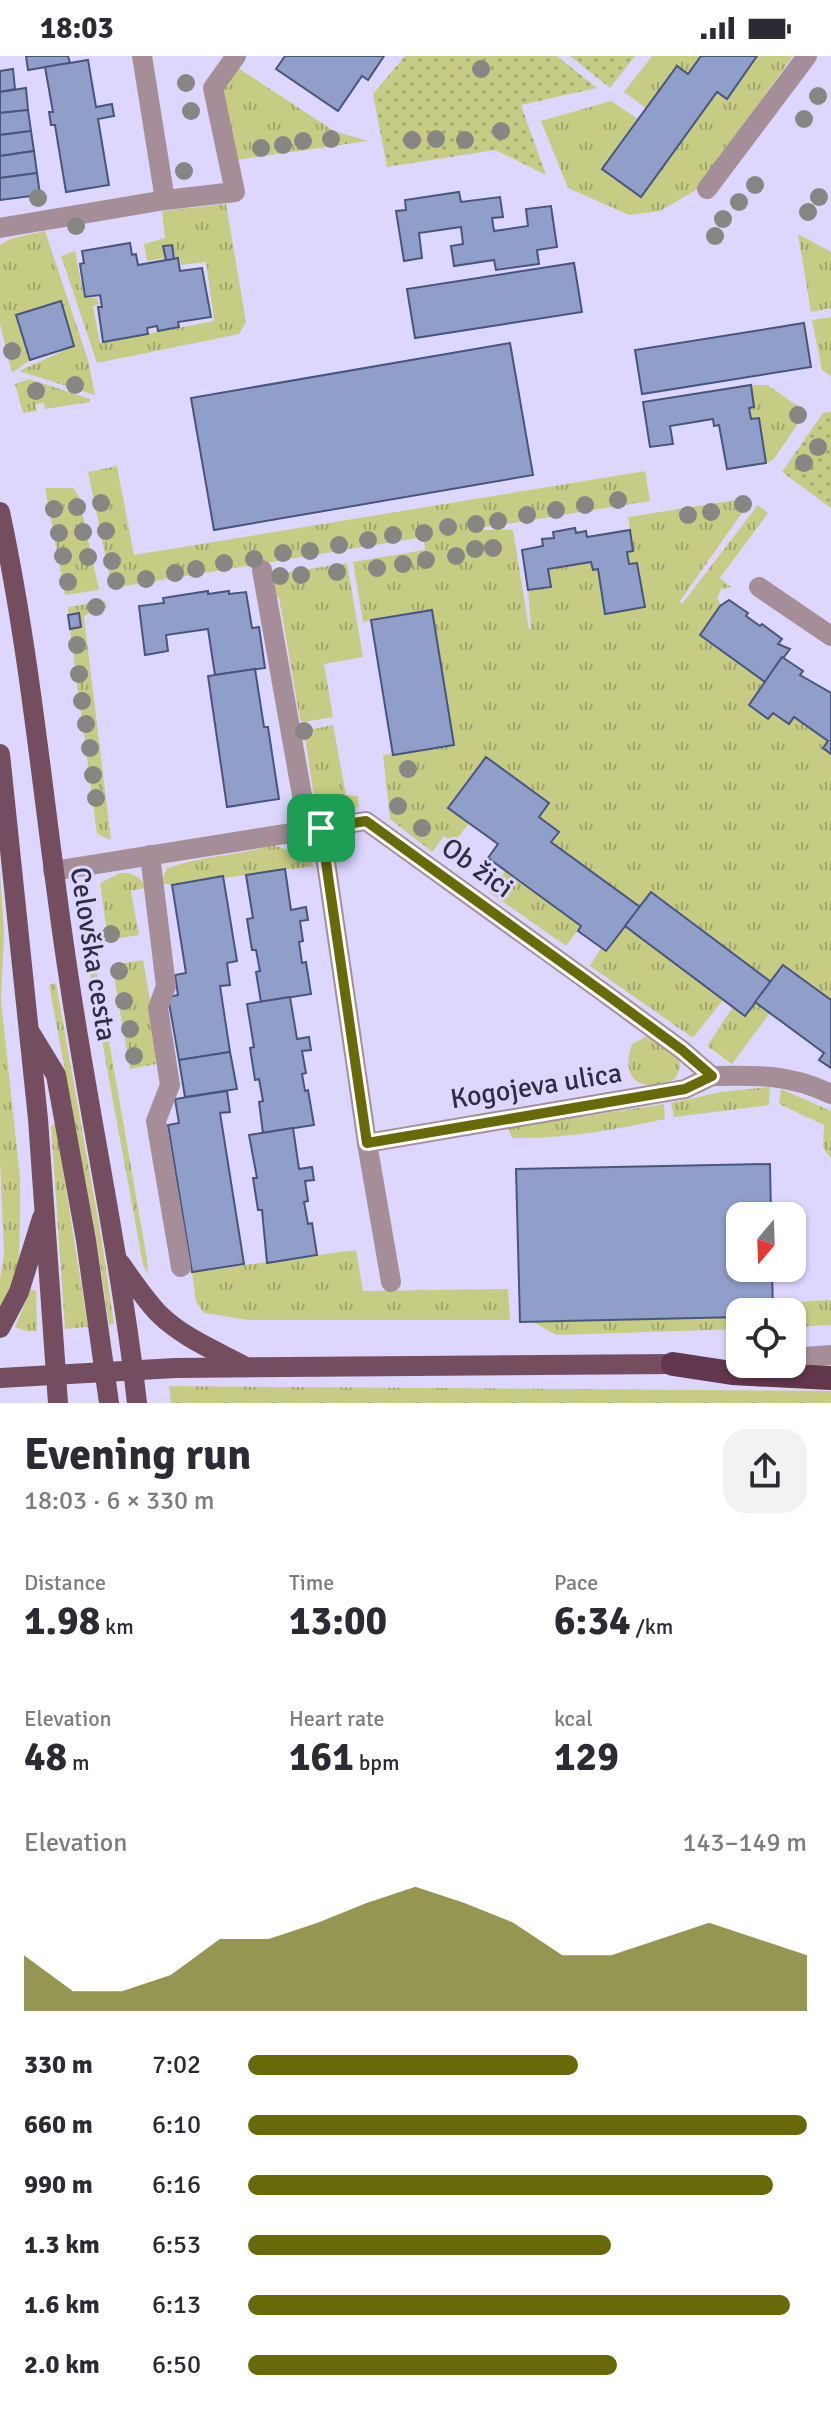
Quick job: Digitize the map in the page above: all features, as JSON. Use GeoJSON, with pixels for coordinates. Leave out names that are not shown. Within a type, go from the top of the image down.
{"type":"FeatureCollection","features":[{"type":"Feature","properties":{"kind":"highway"},"geometry":{"type":"LineString","coordinates":[[673,1364],[732,1373],[831,1378]]}},
{"type":"Feature","properties":{"kind":"main road","name":"Celovška cesta"},"geometry":{"type":"LineString","coordinates":[[0,512],[31,698],[72,997],[118,1260],[137,1402]]}},
{"type":"Feature","properties":{"kind":"main road"},"geometry":{"type":"LineString","coordinates":[[0,754],[29,1031],[59,1393]]}},
{"type":"Feature","properties":{"kind":"main road"},"geometry":{"type":"LineString","coordinates":[[29,1031],[56,1075],[86,1240],[109,1403]]}},
{"type":"Feature","properties":{"kind":"main road"},"geometry":{"type":"LineString","coordinates":[[0,1328],[19,1292],[45,1207]]}},
{"type":"Feature","properties":{"kind":"main road"},"geometry":{"type":"LineString","coordinates":[[118,1260],[167,1321],[247,1368]]}},
{"type":"Feature","properties":{"kind":"main road"},"geometry":{"type":"LineString","coordinates":[[59,1393],[104,1371],[673,1364]]}},
{"type":"Feature","properties":{"kind":"main road"},"geometry":{"type":"LineString","coordinates":[[0,1378],[28,1375],[59,1393]]}},
{"type":"Feature","properties":{"kind":"street"},"geometry":{"type":"LineString","coordinates":[[142,56],[165,200]]}},
{"type":"Feature","properties":{"kind":"street"},"geometry":{"type":"LineString","coordinates":[[0,228],[165,200],[235,192],[213,88],[236,56]]}},
{"type":"Feature","properties":{"kind":"street"},"geometry":{"type":"LineString","coordinates":[[707,189],[807,56]]}},
{"type":"Feature","properties":{"kind":"street"},"geometry":{"type":"LineString","coordinates":[[262,570],[314,829],[391,1282]]}},
{"type":"Feature","properties":{"kind":"street"},"geometry":{"type":"LineString","coordinates":[[759,587],[831,636]]}},
{"type":"Feature","properties":{"kind":"street","name":"Ob žici"},"geometry":{"type":"LineString","coordinates":[[53,871],[366,821],[682,1050],[712,1076]]}},
{"type":"Feature","properties":{"kind":"street"},"geometry":{"type":"LineString","coordinates":[[150,855],[166,986],[158,1008],[170,1085],[156,1121],[181,1267]]}},
{"type":"Feature","properties":{"kind":"street"},"geometry":{"type":"LineString","coordinates":[[712,1076],[754,1075],[797,1079],[831,1094]]}},
{"type":"Feature","properties":{"kind":"street","name":"Kogojeva ulica"},"geometry":{"type":"LineString","coordinates":[[367,1143],[685,1089],[712,1076]]}},
{"type":"Feature","properties":{"kind":"street"},"geometry":{"type":"LineString","coordinates":[[806,1357],[831,1355]]}},
{"type":"Feature","properties":{"kind":"street"},"geometry":{"type":"LineString","coordinates":[[673,1364],[726,1362]]}},
{"type":"Feature","properties":{"kind":"green space"},"geometry":{"type":"Polygon","coordinates":[[[405,56],[557,56],[597,88],[521,105],[546,175],[495,150],[387,167],[373,94],[405,56]]]}},
{"type":"Feature","properties":{"kind":"green space"},"geometry":{"type":"Polygon","coordinates":[[[570,56],[635,56],[610,88],[570,56]]]}},
{"type":"Feature","properties":{"kind":"green space"},"geometry":{"type":"Polygon","coordinates":[[[652,56],[701,56],[688,74],[676,66],[646,108],[624,92],[652,56]]]}},
{"type":"Feature","properties":{"kind":"green space"},"geometry":{"type":"Polygon","coordinates":[[[757,56],[793,56],[696,190],[660,211],[629,215],[568,188],[541,121],[611,101],[638,119],[602,169],[641,197],[717,92],[727,98],[757,56]]]}},
{"type":"Feature","properties":{"kind":"green space"},"geometry":{"type":"Polygon","coordinates":[[[235,66],[334,131],[368,141],[236,160],[218,88],[235,66]]]}},
{"type":"Feature","properties":{"kind":"green space"},"geometry":{"type":"Polygon","coordinates":[[[226,204],[246,322],[239,334],[97,363],[61,256],[75,251],[84,298],[97,298],[99,304],[93,306],[100,343],[214,321],[206,262],[181,265],[180,258],[175,258],[172,244],[163,246],[165,258],[147,261],[144,244],[165,238],[162,211],[226,204]]]}},
{"type":"Feature","properties":{"kind":"green space"},"geometry":{"type":"Polygon","coordinates":[[[45,231],[88,360],[95,395],[19,371],[74,346],[60,301],[16,315],[30,360],[12,373],[0,324],[0,245],[10,239],[45,231]]]}},
{"type":"Feature","properties":{"kind":"green space"},"geometry":{"type":"Polygon","coordinates":[[[798,234],[831,252],[831,308],[811,312],[798,234]]]}},
{"type":"Feature","properties":{"kind":"green space"},"geometry":{"type":"Polygon","coordinates":[[[831,317],[831,376],[822,370],[812,320],[831,317]]]}},
{"type":"Feature","properties":{"kind":"green space"},"geometry":{"type":"Polygon","coordinates":[[[29,379],[90,399],[90,402],[45,409],[44,403],[36,404],[37,411],[23,413],[15,384],[29,379]]]}},
{"type":"Feature","properties":{"kind":"green space"},"geometry":{"type":"Polygon","coordinates":[[[751,385],[768,385],[806,412],[774,459],[766,463],[759,419],[751,419],[749,408],[754,406],[751,385]]]}},
{"type":"Feature","properties":{"kind":"green space"},"geometry":{"type":"Polygon","coordinates":[[[831,412],[831,508],[782,472],[823,413],[831,412]]]}},
{"type":"Feature","properties":{"kind":"green space"},"geometry":{"type":"Polygon","coordinates":[[[117,466],[134,555],[645,471],[650,501],[468,530],[513,530],[529,629],[528,590],[551,587],[548,569],[591,562],[593,570],[598,569],[605,613],[644,607],[638,563],[629,564],[627,552],[633,550],[628,517],[749,498],[751,500],[680,601],[682,604],[758,505],[768,513],[720,578],[731,587],[721,589],[717,598],[765,682],[749,705],[773,713],[789,724],[794,717],[828,741],[823,748],[831,754],[831,1000],[783,965],[771,982],[651,892],[640,907],[551,842],[559,832],[539,817],[549,802],[486,757],[449,808],[469,823],[454,843],[444,836],[432,852],[390,819],[383,755],[454,744],[432,610],[363,622],[353,562],[425,550],[424,537],[112,588],[88,472],[117,466]]]}},
{"type":"Feature","properties":{"kind":"green space"},"geometry":{"type":"Polygon","coordinates":[[[45,488],[73,488],[79,497],[99,590],[65,595],[45,488]]]}},
{"type":"Feature","properties":{"kind":"green space"},"geometry":{"type":"Polygon","coordinates":[[[347,563],[363,657],[324,664],[333,717],[304,722],[300,720],[279,597],[273,597],[271,575],[347,563]]]}},
{"type":"Feature","properties":{"kind":"green space"},"geometry":{"type":"Polygon","coordinates":[[[105,601],[107,608],[92,610],[84,617],[111,840],[97,834],[70,629],[81,627],[79,613],[68,615],[68,607],[105,601]]]}},
{"type":"Feature","properties":{"kind":"green space"},"geometry":{"type":"Polygon","coordinates":[[[333,725],[346,795],[358,796],[359,806],[351,810],[330,811],[314,797],[304,731],[333,725]]]}},
{"type":"Feature","properties":{"kind":"green space"},"geometry":{"type":"Polygon","coordinates":[[[274,845],[304,856],[314,866],[172,885],[161,883],[167,868],[274,845]]]}},
{"type":"Feature","properties":{"kind":"green space"},"geometry":{"type":"Polygon","coordinates":[[[0,870],[4,933],[1,1001],[20,1177],[20,1218],[19,1263],[10,1293],[0,1311],[4,1254],[0,1160],[0,870]]]}},
{"type":"Feature","properties":{"kind":"green space"},"geometry":{"type":"Polygon","coordinates":[[[505,871],[581,926],[566,946],[489,892],[505,871]]]}},
{"type":"Feature","properties":{"kind":"green space"},"geometry":{"type":"Polygon","coordinates":[[[120,873],[136,876],[145,888],[131,891],[139,935],[108,940],[100,883],[120,873]]]}},
{"type":"Feature","properties":{"kind":"green space"},"geometry":{"type":"Polygon","coordinates":[[[85,904],[148,1275],[143,1265],[85,948],[82,924],[85,904]]]}},
{"type":"Feature","properties":{"kind":"green space"},"geometry":{"type":"Polygon","coordinates":[[[625,926],[723,1000],[693,1038],[590,966],[601,948],[606,951],[625,926]]]}},
{"type":"Feature","properties":{"kind":"green space"},"geometry":{"type":"Polygon","coordinates":[[[143,960],[161,1063],[130,1069],[112,965],[143,960]]]}},
{"type":"Feature","properties":{"kind":"green space"},"geometry":{"type":"Polygon","coordinates":[[[56,983],[102,1242],[114,1324],[109,1325],[97,1242],[49,985],[56,983]]]}},
{"type":"Feature","properties":{"kind":"green space"},"geometry":{"type":"Polygon","coordinates":[[[755,1002],[770,1013],[732,1064],[707,1046],[733,1007],[745,1016],[755,1002]]]}},
{"type":"Feature","properties":{"kind":"green space"},"geometry":{"type":"Polygon","coordinates":[[[649,1035],[679,1056],[680,1068],[675,1079],[653,1085],[637,1081],[631,1075],[629,1057],[632,1044],[649,1035]]]}},
{"type":"Feature","properties":{"kind":"green space"},"geometry":{"type":"Polygon","coordinates":[[[770,1087],[769,1105],[674,1117],[671,1103],[721,1092],[770,1087]]]}},
{"type":"Feature","properties":{"kind":"green space"},"geometry":{"type":"Polygon","coordinates":[[[781,1089],[831,1111],[831,1159],[823,1147],[824,1125],[779,1104],[781,1089]]]}},
{"type":"Feature","properties":{"kind":"green space"},"geometry":{"type":"Polygon","coordinates":[[[664,1104],[665,1119],[608,1130],[512,1138],[508,1128],[664,1104]]]}},
{"type":"Feature","properties":{"kind":"green space"},"geometry":{"type":"Polygon","coordinates":[[[54,1124],[88,1327],[65,1329],[51,1126],[54,1124]]]}},
{"type":"Feature","properties":{"kind":"green space"},"geometry":{"type":"Polygon","coordinates":[[[356,1250],[363,1291],[508,1289],[510,1320],[249,1320],[204,1313],[196,1302],[192,1272],[356,1250]]]}},
{"type":"Feature","properties":{"kind":"green space"},"geometry":{"type":"Polygon","coordinates":[[[31,1289],[36,1291],[37,1331],[15,1327],[31,1289]]]}},
{"type":"Feature","properties":{"kind":"green space"},"geometry":{"type":"Polygon","coordinates":[[[831,1300],[831,1325],[806,1326],[806,1301],[831,1300]]]}},
{"type":"Feature","properties":{"kind":"green space"},"geometry":{"type":"Polygon","coordinates":[[[726,1317],[726,1329],[556,1335],[533,1322],[726,1317]]]}},
{"type":"Feature","properties":{"kind":"green space"},"geometry":{"type":"Polygon","coordinates":[[[169,1386],[831,1391],[831,1403],[171,1403],[169,1386]]]}},
{"type":"Feature","properties":{"kind":"building"},"geometry":{"type":"Polygon","coordinates":[[[26,56],[68,56],[70,63],[28,70],[26,56]]]}},
{"type":"Feature","properties":{"kind":"building"},"geometry":{"type":"Polygon","coordinates":[[[285,56],[384,56],[368,80],[362,76],[338,111],[276,69],[285,56]]]}},
{"type":"Feature","properties":{"kind":"building"},"geometry":{"type":"Polygon","coordinates":[[[701,56],[757,56],[727,99],[717,92],[641,197],[602,169],[677,66],[688,74],[701,56]]]}},
{"type":"Feature","properties":{"kind":"building"},"geometry":{"type":"Polygon","coordinates":[[[88,60],[96,107],[112,104],[114,116],[98,119],[109,185],[66,192],[55,125],[51,125],[49,112],[53,112],[45,67],[88,60]]]}},
{"type":"Feature","properties":{"kind":"building"},"geometry":{"type":"Polygon","coordinates":[[[13,69],[15,89],[0,92],[0,71],[13,69]]]}},
{"type":"Feature","properties":{"kind":"building"},"geometry":{"type":"Polygon","coordinates":[[[26,88],[28,110],[0,113],[0,92],[26,88]]]}},
{"type":"Feature","properties":{"kind":"building"},"geometry":{"type":"Polygon","coordinates":[[[28,110],[31,131],[0,135],[0,113],[28,110]]]}},
{"type":"Feature","properties":{"kind":"building"},"geometry":{"type":"Polygon","coordinates":[[[31,131],[34,151],[0,156],[0,135],[31,131]]]}},
{"type":"Feature","properties":{"kind":"building"},"geometry":{"type":"Polygon","coordinates":[[[34,151],[37,173],[0,178],[0,156],[34,151]]]}},
{"type":"Feature","properties":{"kind":"building"},"geometry":{"type":"Polygon","coordinates":[[[37,173],[40,195],[0,200],[0,178],[37,173]]]}},
{"type":"Feature","properties":{"kind":"building"},"geometry":{"type":"Polygon","coordinates":[[[459,192],[461,202],[500,197],[503,217],[492,218],[494,231],[528,226],[526,209],[551,206],[557,247],[537,250],[539,264],[496,270],[494,260],[454,266],[451,246],[463,244],[461,227],[419,233],[422,258],[404,261],[396,211],[406,210],[405,200],[459,192]]]}},
{"type":"Feature","properties":{"kind":"building"},"geometry":{"type":"Polygon","coordinates":[[[130,243],[138,265],[178,258],[180,271],[202,268],[211,317],[178,322],[179,327],[158,331],[157,326],[147,328],[148,334],[103,342],[98,307],[102,307],[100,295],[85,297],[80,264],[84,263],[82,251],[130,243]]]}},
{"type":"Feature","properties":{"kind":"building"},"geometry":{"type":"Polygon","coordinates":[[[172,245],[174,259],[166,260],[163,246],[172,245]]]}},
{"type":"Feature","properties":{"kind":"building"},"geometry":{"type":"Polygon","coordinates":[[[574,263],[582,312],[415,338],[407,289],[574,263]]]}},
{"type":"Feature","properties":{"kind":"building"},"geometry":{"type":"Polygon","coordinates":[[[61,301],[74,346],[30,360],[16,315],[61,301]]]}},
{"type":"Feature","properties":{"kind":"building"},"geometry":{"type":"Polygon","coordinates":[[[804,323],[811,367],[642,394],[635,350],[804,323]]]}},
{"type":"Feature","properties":{"kind":"building"},"geometry":{"type":"Polygon","coordinates":[[[510,343],[533,475],[214,530],[191,398],[510,343]]]}},
{"type":"Feature","properties":{"kind":"building"},"geometry":{"type":"Polygon","coordinates":[[[751,385],[754,407],[749,408],[751,419],[759,418],[766,463],[727,469],[719,425],[714,426],[713,419],[670,426],[673,444],[650,447],[643,402],[751,385]]]}},
{"type":"Feature","properties":{"kind":"building"},"geometry":{"type":"Polygon","coordinates":[[[575,528],[576,533],[586,531],[587,537],[630,530],[633,551],[627,552],[629,564],[637,563],[645,607],[605,614],[598,569],[593,570],[591,562],[548,569],[551,587],[528,590],[522,550],[543,546],[542,539],[554,538],[553,532],[575,528]]]}},
{"type":"Feature","properties":{"kind":"building"},"geometry":{"type":"Polygon","coordinates":[[[208,591],[208,594],[246,592],[252,628],[259,627],[265,668],[215,675],[208,629],[166,635],[168,651],[145,655],[139,606],[164,603],[163,598],[208,591]]]}},
{"type":"Feature","properties":{"kind":"building"},"geometry":{"type":"Polygon","coordinates":[[[729,600],[748,613],[746,616],[782,639],[778,644],[790,649],[765,682],[700,635],[720,606],[729,600]]]}},
{"type":"Feature","properties":{"kind":"building"},"geometry":{"type":"Polygon","coordinates":[[[432,610],[454,745],[393,755],[371,620],[432,610]]]}},
{"type":"Feature","properties":{"kind":"building"},"geometry":{"type":"Polygon","coordinates":[[[79,613],[81,627],[70,629],[68,615],[79,613]]]}},
{"type":"Feature","properties":{"kind":"building"},"geometry":{"type":"Polygon","coordinates":[[[782,657],[803,671],[800,675],[831,693],[831,754],[823,748],[828,741],[794,717],[789,724],[773,713],[768,719],[749,705],[782,657]]]}},
{"type":"Feature","properties":{"kind":"building"},"geometry":{"type":"Polygon","coordinates":[[[255,669],[279,799],[227,807],[208,676],[255,669]]]}},
{"type":"Feature","properties":{"kind":"building"},"geometry":{"type":"Polygon","coordinates":[[[486,757],[549,803],[539,817],[559,832],[551,842],[640,907],[606,951],[578,931],[581,926],[488,858],[498,844],[448,808],[486,757]]]}},
{"type":"Feature","properties":{"kind":"building"},"geometry":{"type":"Polygon","coordinates":[[[285,869],[291,910],[306,907],[308,920],[300,921],[303,941],[299,942],[311,994],[261,1002],[256,972],[260,971],[256,950],[252,950],[247,919],[253,918],[246,875],[285,869]]]}},
{"type":"Feature","properties":{"kind":"building"},"geometry":{"type":"Polygon","coordinates":[[[223,876],[237,961],[227,963],[230,985],[220,986],[230,1052],[179,1060],[168,997],[178,995],[175,975],[186,973],[172,885],[223,876]]]}},
{"type":"Feature","properties":{"kind":"building"},"geometry":{"type":"Polygon","coordinates":[[[651,892],[771,982],[745,1016],[625,926],[651,892]]]}},
{"type":"Feature","properties":{"kind":"building"},"geometry":{"type":"Polygon","coordinates":[[[783,965],[831,1000],[831,1068],[819,1060],[824,1053],[755,1002],[783,965]]]}},
{"type":"Feature","properties":{"kind":"building"},"geometry":{"type":"Polygon","coordinates":[[[290,997],[297,1039],[309,1037],[311,1050],[302,1051],[306,1073],[302,1074],[314,1125],[263,1133],[259,1102],[263,1101],[259,1079],[255,1080],[250,1048],[254,1047],[247,1004],[290,997]]]}},
{"type":"Feature","properties":{"kind":"building"},"geometry":{"type":"Polygon","coordinates":[[[230,1052],[237,1089],[185,1097],[179,1060],[230,1052]]]}},
{"type":"Feature","properties":{"kind":"building"},"geometry":{"type":"Polygon","coordinates":[[[227,1091],[230,1112],[220,1113],[244,1264],[192,1272],[168,1125],[179,1123],[175,1099],[227,1091]]]}},
{"type":"Feature","properties":{"kind":"building"},"geometry":{"type":"Polygon","coordinates":[[[293,1128],[299,1169],[312,1167],[314,1180],[305,1181],[308,1201],[304,1202],[308,1224],[312,1223],[317,1255],[267,1263],[262,1210],[258,1210],[253,1178],[257,1178],[249,1135],[293,1128]]]}},
{"type":"Feature","properties":{"kind":"building"},"geometry":{"type":"Polygon","coordinates":[[[770,1164],[771,1202],[726,1202],[726,1282],[772,1282],[773,1298],[726,1298],[726,1317],[520,1322],[516,1169],[770,1164]]]}},
{"type":"Feature","properties":{"kind":"route"},"geometry":{"type":"LineString","coordinates":[[366,821],[385,833],[682,1050],[712,1076],[685,1089],[367,1143],[321,828],[366,821]]}}]}
